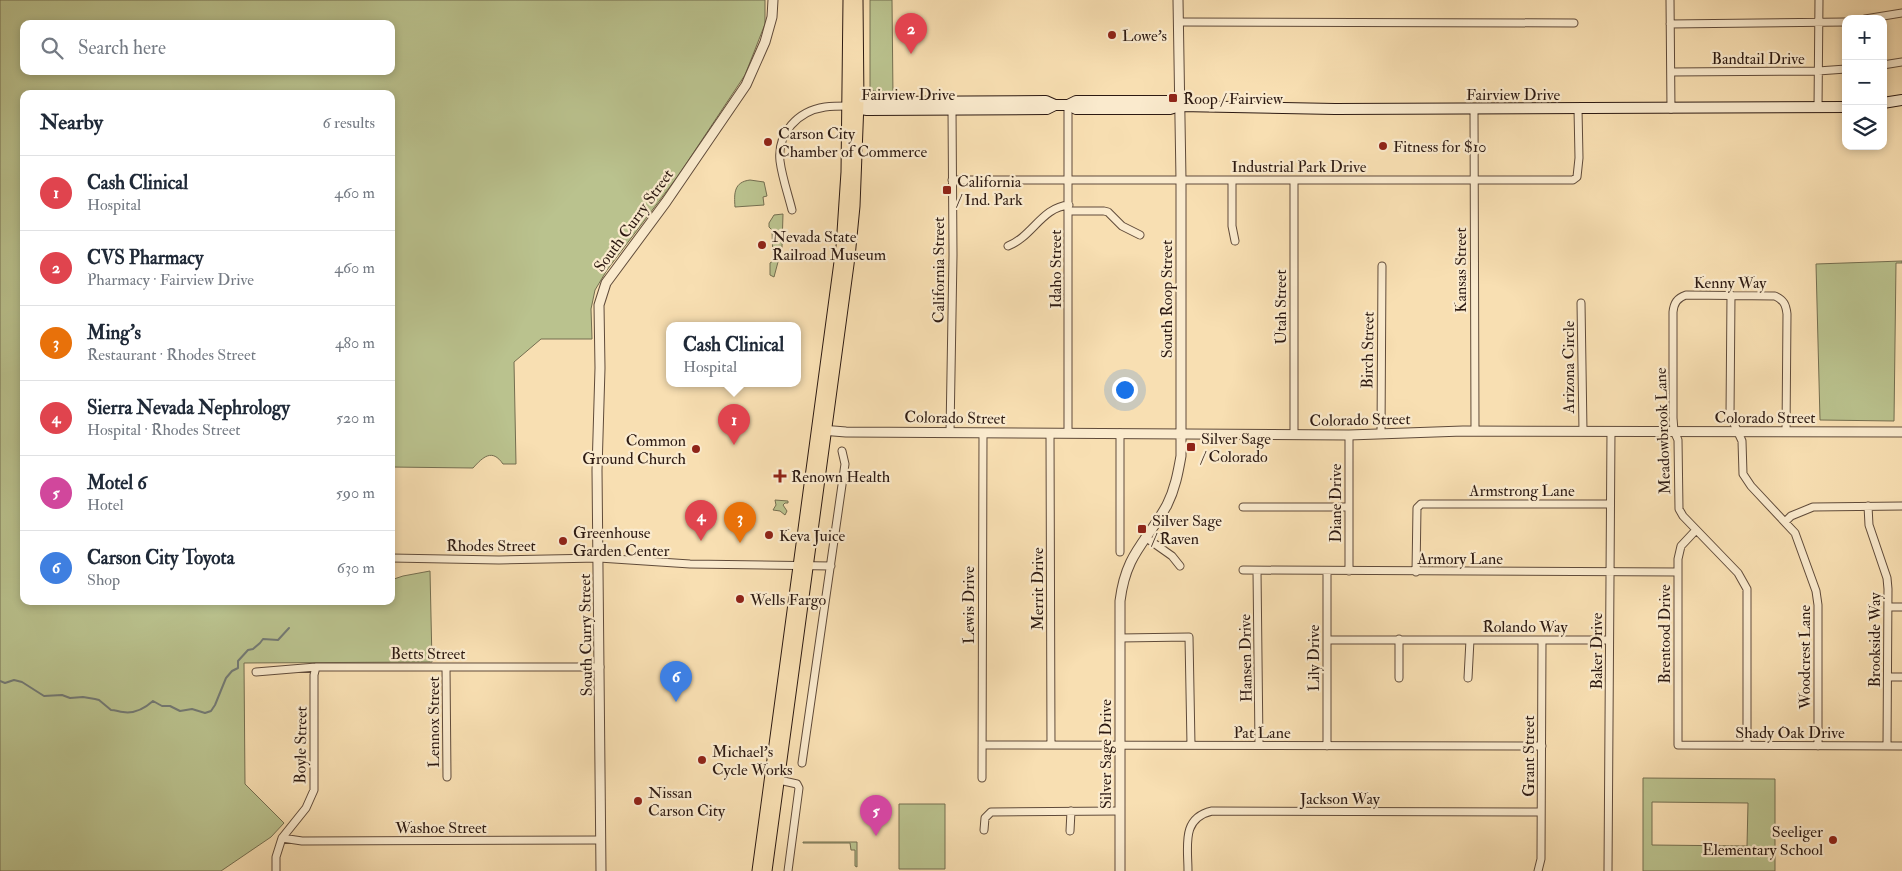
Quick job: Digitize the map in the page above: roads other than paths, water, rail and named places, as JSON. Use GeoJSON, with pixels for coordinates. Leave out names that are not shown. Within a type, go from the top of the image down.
{"type":"FeatureCollection","features":[{"type":"Feature","properties":{"kind":"main road"},"geometry":{"type":"LineString","coordinates":[[849,0],[855,106]]}},
{"type":"Feature","properties":{"kind":"main road"},"geometry":{"type":"LineString","coordinates":[[766,871],[775,777],[822,430],[842,247],[855,106],[857,0]]}},
{"type":"Feature","properties":{"kind":"main road"},"geometry":{"type":"LineString","coordinates":[[1887,102],[1902,100]]}},
{"type":"Feature","properties":{"kind":"main road","name":"Fairview Drive"},"geometry":{"type":"LineString","coordinates":[[855,106],[1046,101],[1055,105],[1068,105],[1076,109],[1170,109],[1180,106],[1284,109],[1842,107]]}},
{"type":"Feature","properties":{"kind":"main road","name":"Fairview Drive"},"geometry":{"type":"LineString","coordinates":[[855,106],[1046,109],[1055,105]]}},
{"type":"Feature","properties":{"kind":"main road"},"geometry":{"type":"LineString","coordinates":[[758,871],[775,777]]}},
{"type":"Feature","properties":{"kind":"street","name":"South Curry Street"},"geometry":{"type":"LineString","coordinates":[[602,871],[597,470],[600,368],[599,313],[602,291],[616,268],[666,202],[746,85],[765,42],[772,17],[773,0]]}},
{"type":"Feature","properties":{"kind":"street","name":"South Roop Street"},"geometry":{"type":"LineString","coordinates":[[1123,584],[1127,568],[1144,537],[1161,514],[1174,489],[1181,456],[1181,180],[1178,0]]}},
{"type":"Feature","properties":{"kind":"street"},"geometry":{"type":"LineString","coordinates":[[1670,0],[1672,109]]}},
{"type":"Feature","properties":{"kind":"street"},"geometry":{"type":"LineString","coordinates":[[1818,108],[1820,0]]}},
{"type":"Feature","properties":{"kind":"street"},"geometry":{"type":"LineString","coordinates":[[1887,15],[1902,13]]}},
{"type":"Feature","properties":{"kind":"street"},"geometry":{"type":"LineString","coordinates":[[1179,22],[1574,23]]}},
{"type":"Feature","properties":{"kind":"street"},"geometry":{"type":"LineString","coordinates":[[1670,24],[1842,22]]}},
{"type":"Feature","properties":{"kind":"street"},"geometry":{"type":"LineString","coordinates":[[1887,64],[1902,62]]}},
{"type":"Feature","properties":{"kind":"street","name":"Bandtail Drive"},"geometry":{"type":"LineString","coordinates":[[1671,72],[1842,69]]}},
{"type":"Feature","properties":{"kind":"street","name":"Idaho Street"},"geometry":{"type":"LineString","coordinates":[[1068,105],[1068,433]]}},
{"type":"Feature","properties":{"kind":"street"},"geometry":{"type":"LineString","coordinates":[[792,210],[780,160],[783,137],[791,124],[803,114],[826,107],[855,106]]}},
{"type":"Feature","properties":{"kind":"street","name":"California Street"},"geometry":{"type":"LineString","coordinates":[[950,432],[953,271],[952,109]]}},
{"type":"Feature","properties":{"kind":"street","name":"Kansas Street"},"geometry":{"type":"LineString","coordinates":[[1474,109],[1475,431]]}},
{"type":"Feature","properties":{"kind":"street","name":"Industrial Park Drive"},"geometry":{"type":"LineString","coordinates":[[952,180],[1574,180],[1576,179],[1578,158],[1578,109]]}},
{"type":"Feature","properties":{"kind":"street"},"geometry":{"type":"LineString","coordinates":[[1232,180],[1232,226],[1235,241]]}},
{"type":"Feature","properties":{"kind":"street","name":"Utah Street"},"geometry":{"type":"LineString","coordinates":[[1294,180],[1294,435]]}},
{"type":"Feature","properties":{"kind":"street"},"geometry":{"type":"LineString","coordinates":[[1008,246],[1023,238],[1052,210],[1060,206],[1108,212],[1122,226],[1140,234]]}},
{"type":"Feature","properties":{"kind":"street","name":"Birch Street"},"geometry":{"type":"LineString","coordinates":[[1381,434],[1382,266]]}},
{"type":"Feature","properties":{"kind":"street","name":"Kenny Way"},"geometry":{"type":"LineString","coordinates":[[1676,301],[1680,297],[1686,296],[1775,296],[1784,302],[1787,314],[1786,432]]}},
{"type":"Feature","properties":{"kind":"street","name":"Woodcrest Lane"},"geometry":{"type":"LineString","coordinates":[[1731,296],[1730,415],[1736,432],[1742,441],[1742,469],[1746,480],[1798,538],[1818,598],[1818,746]]}},
{"type":"Feature","properties":{"kind":"street","name":"Meadowbrook Lane"},"geometry":{"type":"LineString","coordinates":[[1676,301],[1673,312],[1674,431],[1678,440],[1679,509],[1683,516],[1738,573],[1747,589],[1748,745]]}},
{"type":"Feature","properties":{"kind":"street","name":"Arizona Circle"},"geometry":{"type":"LineString","coordinates":[[1582,303],[1583,431]]}},
{"type":"Feature","properties":{"kind":"street","name":"Colorado Street"},"geometry":{"type":"LineString","coordinates":[[822,430],[840,432],[1294,435],[1475,431],[1902,432]]}},
{"type":"Feature","properties":{"kind":"street","name":"Baker Drive"},"geometry":{"type":"LineString","coordinates":[[1608,871],[1610,431]]}},
{"type":"Feature","properties":{"kind":"street","name":"Lewis Drive"},"geometry":{"type":"LineString","coordinates":[[982,778],[983,433]]}},
{"type":"Feature","properties":{"kind":"street","name":"Merrit Drive"},"geometry":{"type":"LineString","coordinates":[[1050,433],[1051,745]]}},
{"type":"Feature","properties":{"kind":"street"},"geometry":{"type":"LineString","coordinates":[[1120,433],[1120,552]]}},
{"type":"Feature","properties":{"kind":"street","name":"Diane Drive"},"geometry":{"type":"LineString","coordinates":[[1349,435],[1349,571]]}},
{"type":"Feature","properties":{"kind":"street"},"geometry":{"type":"LineString","coordinates":[[802,764],[845,464],[842,451]]}},
{"type":"Feature","properties":{"kind":"street","name":"Armstrong Lane"},"geometry":{"type":"LineString","coordinates":[[1416,572],[1417,508],[1421,504],[1610,504]]}},
{"type":"Feature","properties":{"kind":"street","name":"Brookside Way"},"geometry":{"type":"LineString","coordinates":[[1868,506],[1868,525],[1887,578],[1887,746]]}},
{"type":"Feature","properties":{"kind":"street"},"geometry":{"type":"LineString","coordinates":[[1785,522],[1791,516],[1812,507],[1902,506]]}},
{"type":"Feature","properties":{"kind":"street"},"geometry":{"type":"LineString","coordinates":[[1243,507],[1349,507]]}},
{"type":"Feature","properties":{"kind":"street","name":"Brentood Drive"},"geometry":{"type":"LineString","coordinates":[[1678,745],[1679,550],[1696,530]]}},
{"type":"Feature","properties":{"kind":"street"},"geometry":{"type":"LineString","coordinates":[[1144,537],[1172,556],[1180,566]]}},
{"type":"Feature","properties":{"kind":"street","name":"Rhodes Street"},"geometry":{"type":"LineString","coordinates":[[395,558],[499,560],[599,558],[690,564],[831,566]]}},
{"type":"Feature","properties":{"kind":"street","name":"Armory Lane"},"geometry":{"type":"LineString","coordinates":[[1243,570],[1678,572]]}},
{"type":"Feature","properties":{"kind":"street","name":"Hansen Drive"},"geometry":{"type":"LineString","coordinates":[[1257,571],[1258,745]]}},
{"type":"Feature","properties":{"kind":"street","name":"Lily Drive"},"geometry":{"type":"LineString","coordinates":[[1327,571],[1327,746]]}},
{"type":"Feature","properties":{"kind":"street","name":"Silver Sage Drive"},"geometry":{"type":"LineString","coordinates":[[1120,871],[1120,601],[1123,584]]}},
{"type":"Feature","properties":{"kind":"street"},"geometry":{"type":"LineString","coordinates":[[1888,607],[1902,607]]}},
{"type":"Feature","properties":{"kind":"street"},"geometry":{"type":"LineString","coordinates":[[1120,638],[1189,637],[1191,745]]}},
{"type":"Feature","properties":{"kind":"street"},"geometry":{"type":"LineString","coordinates":[[1399,678],[1400,639]]}},
{"type":"Feature","properties":{"kind":"street","name":"Rolando Way"},"geometry":{"type":"LineString","coordinates":[[1327,640],[1609,640]]}},
{"type":"Feature","properties":{"kind":"street","name":"Rolando Way"},"geometry":{"type":"LineString","coordinates":[[1468,678],[1470,640]]}},
{"type":"Feature","properties":{"kind":"street","name":"Grant Street"},"geometry":{"type":"LineString","coordinates":[[1538,871],[1541,859],[1542,640]]}},
{"type":"Feature","properties":{"kind":"street","name":"Betts Street"},"geometry":{"type":"LineString","coordinates":[[256,672],[316,667],[600,667]]}},
{"type":"Feature","properties":{"kind":"street","name":"Boyle Street"},"geometry":{"type":"LineString","coordinates":[[276,871],[276,857],[282,838],[306,808],[314,790],[314,675],[316,667]]}},
{"type":"Feature","properties":{"kind":"street","name":"Lennox Street"},"geometry":{"type":"LineString","coordinates":[[446,667],[447,777]]}},
{"type":"Feature","properties":{"kind":"street"},"geometry":{"type":"LineString","coordinates":[[1888,677],[1902,676]]}},
{"type":"Feature","properties":{"kind":"street","name":"Pat Lane"},"geometry":{"type":"LineString","coordinates":[[982,745],[1542,746]]}},
{"type":"Feature","properties":{"kind":"street","name":"Shady Oak Drive"},"geometry":{"type":"LineString","coordinates":[[1678,745],[1902,746]]}},
{"type":"Feature","properties":{"kind":"street"},"geometry":{"type":"LineString","coordinates":[[775,777],[797,784],[799,788],[788,871]]}},
{"type":"Feature","properties":{"kind":"street"},"geometry":{"type":"LineString","coordinates":[[1070,831],[1071,811]]}},
{"type":"Feature","properties":{"kind":"street"},"geometry":{"type":"LineString","coordinates":[[984,830],[985,818],[991,812],[1120,811]]}},
{"type":"Feature","properties":{"kind":"street","name":"Jackson Way"},"geometry":{"type":"LineString","coordinates":[[1188,871],[1188,832],[1191,823],[1198,817],[1212,811],[1541,812]]}},
{"type":"Feature","properties":{"kind":"street","name":"Washoe Street"},"geometry":{"type":"LineString","coordinates":[[282,838],[302,840],[601,840]]}},
{"type":"Feature","properties":{"kind":"waterway"},"geometry":{"type":"LineString","coordinates":[[0,681],[5,683],[14,680],[22,682],[44,696],[62,695],[70,698],[83,697],[99,700],[111,710],[122,712],[139,710],[153,701],[162,706],[170,706],[180,711],[192,709],[205,713],[211,711],[226,678],[232,671],[238,668],[238,661],[248,650],[253,649],[263,639],[278,640],[289,628]]}},
{"type":"Feature","properties":{"kind":"place","name":"Lowe's"},"geometry":{"type":"Point","coordinates":[1112,35]}},
{"type":"Feature","properties":{"kind":"place","name":"CVS Pharmacy"},"geometry":{"type":"Point","coordinates":[911,54]}},
{"type":"Feature","properties":{"kind":"place","name":"Roop / Fairview"},"geometry":{"type":"Point","coordinates":[1173,98]}},
{"type":"Feature","properties":{"kind":"place","name":"Carson City Chamber of Commerce"},"geometry":{"type":"Point","coordinates":[768,142]}},
{"type":"Feature","properties":{"kind":"place","name":"Fitness for $10"},"geometry":{"type":"Point","coordinates":[1383,146]}},
{"type":"Feature","properties":{"kind":"place","name":"California / Ind. Park"},"geometry":{"type":"Point","coordinates":[947,190]}},
{"type":"Feature","properties":{"kind":"place","name":"Nevada State Railroad Museum"},"geometry":{"type":"Point","coordinates":[762,245]}},
{"type":"Feature","properties":{"kind":"place","name":"Cash Clinical"},"geometry":{"type":"Point","coordinates":[734,445]}},
{"type":"Feature","properties":{"kind":"place","name":"Silver Sage / Colorado"},"geometry":{"type":"Point","coordinates":[1191,447]}},
{"type":"Feature","properties":{"kind":"place","name":"Common Ground Church"},"geometry":{"type":"Point","coordinates":[696,449]}},
{"type":"Feature","properties":{"kind":"place","name":"Renown Health"},"geometry":{"type":"Point","coordinates":[780,476]}},
{"type":"Feature","properties":{"kind":"place","name":"Silver Sage / Raven"},"geometry":{"type":"Point","coordinates":[1142,529]}},
{"type":"Feature","properties":{"kind":"place","name":"Keva Juice"},"geometry":{"type":"Point","coordinates":[769,535]}},
{"type":"Feature","properties":{"kind":"place","name":"Greenhouse Garden Center"},"geometry":{"type":"Point","coordinates":[563,541]}},
{"type":"Feature","properties":{"kind":"place","name":"Sierra Nevada Nephrology"},"geometry":{"type":"Point","coordinates":[701,541]}},
{"type":"Feature","properties":{"kind":"place","name":"Ming's"},"geometry":{"type":"Point","coordinates":[740,543]}},
{"type":"Feature","properties":{"kind":"place","name":"Wells Fargo"},"geometry":{"type":"Point","coordinates":[740,599]}},
{"type":"Feature","properties":{"kind":"place","name":"Carson City Toyota"},"geometry":{"type":"Point","coordinates":[676,702]}},
{"type":"Feature","properties":{"kind":"place","name":"Michael's Cycle Works"},"geometry":{"type":"Point","coordinates":[702,760]}},
{"type":"Feature","properties":{"kind":"place","name":"Nissan Carson City"},"geometry":{"type":"Point","coordinates":[638,801]}},
{"type":"Feature","properties":{"kind":"place","name":"Motel 6"},"geometry":{"type":"Point","coordinates":[876,836]}},
{"type":"Feature","properties":{"kind":"place","name":"Seeliger Elementary School"},"geometry":{"type":"Point","coordinates":[1833,840]}}]}
